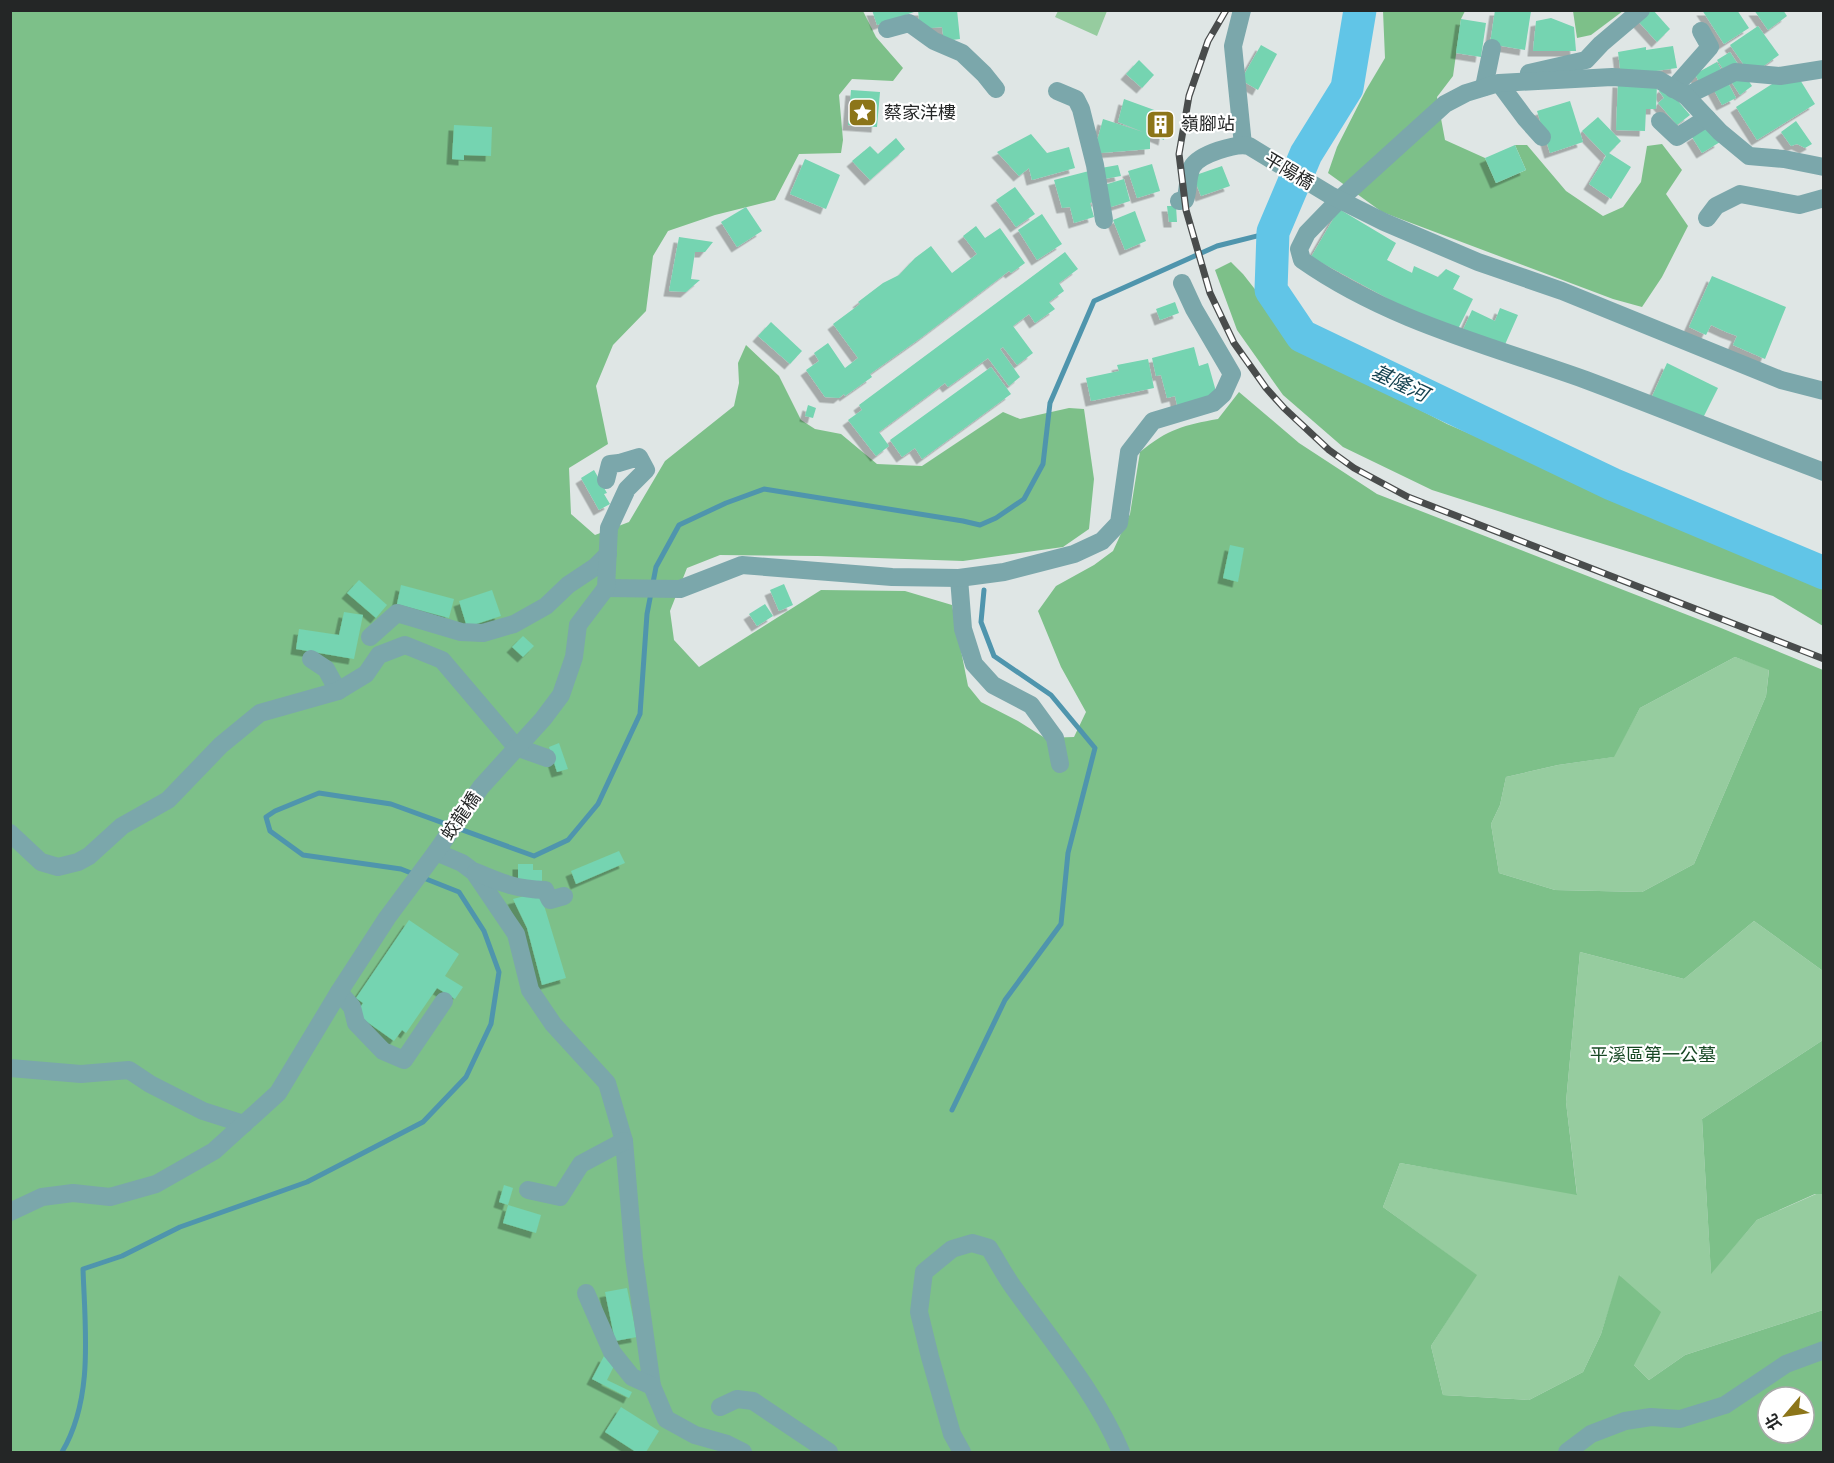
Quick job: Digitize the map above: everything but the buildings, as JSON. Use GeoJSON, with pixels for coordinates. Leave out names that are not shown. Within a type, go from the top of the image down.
{"type":"FeatureCollection","features":[{"type":"Feature","properties":{"kind":"street"},"geometry":{"type":"LineString","coordinates":[[1179,201],[1185,200],[1193,165],[1208,154],[1246,145],[1233,46],[1242,10]]}},
{"type":"Feature","properties":{"kind":"street"},"geometry":{"type":"LineString","coordinates":[[1641,10],[1586,60],[1532,72],[1466,93],[1446,104],[1334,198],[1307,233],[1299,249],[1302,260],[1330,280],[1394,311],[1469,342],[1585,380],[1824,472]]}},
{"type":"Feature","properties":{"kind":"street"},"geometry":{"type":"LineString","coordinates":[[887,29],[909,23],[934,41],[962,54],[984,74],[996,89]]}},
{"type":"Feature","properties":{"kind":"street"},"geometry":{"type":"LineString","coordinates":[[1680,92],[1710,47],[1701,31]]}},
{"type":"Feature","properties":{"kind":"street"},"geometry":{"type":"LineString","coordinates":[[1492,48],[1500,84],[1542,137]]}},
{"type":"Feature","properties":{"kind":"street"},"geometry":{"type":"LineString","coordinates":[[1680,92],[1735,72],[1780,76],[1824,69]]}},
{"type":"Feature","properties":{"kind":"street"},"geometry":{"type":"LineString","coordinates":[[1500,84],[1612,77],[1659,80],[1680,92],[1720,132],[1749,156],[1784,159],[1824,167]]}},
{"type":"Feature","properties":{"kind":"street"},"geometry":{"type":"LineString","coordinates":[[1057,91],[1076,99],[1081,109],[1095,165],[1104,220]]}},
{"type":"Feature","properties":{"kind":"street"},"geometry":{"type":"LineString","coordinates":[[1660,121],[1677,137],[1707,118]]}},
{"type":"Feature","properties":{"kind":"street","name":"平陽橋"},"geometry":{"type":"LineString","coordinates":[[1246,145],[1334,198],[1384,222],[1478,262],[1562,291],[1781,380],[1824,391]]}},
{"type":"Feature","properties":{"kind":"street"},"geometry":{"type":"LineString","coordinates":[[1707,218],[1716,206],[1740,194],[1799,206],[1824,198]]}},
{"type":"Feature","properties":{"kind":"street"},"geometry":{"type":"LineString","coordinates":[[606,480],[610,464],[619,464],[639,457],[646,470],[627,489],[609,528],[606,588],[680,589],[741,565],[892,577],[959,578],[1004,572],[1074,554],[1102,541],[1119,523],[1130,452],[1154,422],[1213,403],[1223,394],[1232,374],[1194,309],[1182,283]]}},
{"type":"Feature","properties":{"kind":"street"},"geometry":{"type":"LineString","coordinates":[[370,637],[397,613],[461,632],[483,633],[514,624],[546,606],[568,585],[595,567],[608,554]]}},
{"type":"Feature","properties":{"kind":"street"},"geometry":{"type":"LineString","coordinates":[[959,578],[963,629],[974,664],[993,685],[1031,705],[1055,738],[1060,764]]}},
{"type":"Feature","properties":{"kind":"street","name":"蛟龍橋"},"geometry":{"type":"LineString","coordinates":[[10,1212],[42,1197],[72,1193],[110,1197],[156,1184],[214,1150],[278,1094],[339,992],[387,918],[481,787],[543,719],[561,695],[574,657],[578,625],[606,588]]}},
{"type":"Feature","properties":{"kind":"street"},"geometry":{"type":"LineString","coordinates":[[411,647],[423,619]]}},
{"type":"Feature","properties":{"kind":"street"},"geometry":{"type":"LineString","coordinates":[[10,833],[41,862],[58,867],[78,862],[89,856],[122,826],[168,800],[221,746],[260,713],[338,691],[366,674],[379,655],[405,645],[442,660],[516,747],[546,758]]}},
{"type":"Feature","properties":{"kind":"street"},"geometry":{"type":"LineString","coordinates":[[311,659],[326,669],[338,691]]}},
{"type":"Feature","properties":{"kind":"street"},"geometry":{"type":"LineString","coordinates":[[436,852],[462,863],[474,872],[509,886],[545,890],[550,900],[564,896]]}},
{"type":"Feature","properties":{"kind":"street"},"geometry":{"type":"LineString","coordinates":[[474,872],[516,934],[530,990],[553,1024],[607,1083],[624,1141],[634,1258],[652,1386],[666,1419],[695,1435],[728,1444],[743,1452]]}},
{"type":"Feature","properties":{"kind":"street"},"geometry":{"type":"LineString","coordinates":[[339,992],[352,1007],[356,1023],[382,1051],[404,1060],[444,1001]]}},
{"type":"Feature","properties":{"kind":"street"},"geometry":{"type":"LineString","coordinates":[[10,1068],[81,1074],[129,1070],[159,1089],[203,1111],[244,1124]]}},
{"type":"Feature","properties":{"kind":"street"},"geometry":{"type":"LineString","coordinates":[[528,1190],[560,1197],[581,1164],[624,1141]]}},
{"type":"Feature","properties":{"kind":"street"},"geometry":{"type":"LineString","coordinates":[[962,1452],[952,1434],[919,1312],[924,1272],[952,1249],[972,1243],[989,1248],[1014,1289],[1081,1381],[1121,1452]]}},
{"type":"Feature","properties":{"kind":"street"},"geometry":{"type":"LineString","coordinates":[[586,1293],[612,1352],[632,1377],[652,1386]]}},
{"type":"Feature","properties":{"kind":"street"},"geometry":{"type":"LineString","coordinates":[[1567,1452],[1591,1434],[1625,1421],[1651,1417],[1680,1419],[1725,1405],[1786,1364],[1824,1350]]}},
{"type":"Feature","properties":{"kind":"street"},"geometry":{"type":"LineString","coordinates":[[720,1407],[737,1399],[753,1401],[829,1452]]}},
{"type":"Feature","properties":{"kind":"green space"},"geometry":{"type":"Polygon","coordinates":[[[1058,10],[1107,11],[1097,36],[1055,17],[1058,10]]]}},
{"type":"Feature","properties":{"kind":"green space"},"geometry":{"type":"Polygon","coordinates":[[[1573,10],[1623,11],[1591,35],[1577,38],[1573,10]]]}},
{"type":"Feature","properties":{"kind":"green space"},"geometry":{"type":"Polygon","coordinates":[[[10,11],[863,11],[876,37],[903,68],[893,81],[852,79],[839,95],[843,140],[841,153],[799,154],[775,200],[715,215],[668,231],[653,256],[646,311],[613,345],[596,386],[608,444],[569,468],[571,514],[595,535],[629,522],[665,461],[734,406],[739,383],[738,363],[746,345],[779,376],[801,420],[815,429],[841,434],[877,464],[922,466],[1003,412],[1020,419],[1069,408],[1084,409],[1094,479],[1089,529],[1063,547],[963,561],[720,555],[687,568],[670,611],[674,640],[699,667],[821,590],[905,591],[952,605],[968,686],[981,702],[1045,738],[1074,737],[1086,712],[1061,667],[1038,611],[1056,586],[1094,565],[1113,551],[1130,514],[1140,452],[1159,438],[1177,429],[1218,419],[1239,392],[1299,443],[1377,494],[1823,670],[1823,971],[1754,921],[1684,979],[1580,952],[1566,1102],[1577,1195],[1400,1163],[1383,1207],[1477,1275],[1431,1346],[1443,1395],[1529,1400],[1583,1372],[1601,1334],[1619,1275],[1661,1312],[1634,1365],[1649,1380],[1685,1355],[1823,1310],[1823,1452],[11,1452],[10,11]],[[1735,657],[1640,708],[1614,757],[1558,765],[1506,777],[1500,805],[1491,824],[1499,873],[1555,890],[1642,892],[1694,864],[1766,696],[1769,670],[1735,657]]]}},
{"type":"Feature","properties":{"kind":"green space"},"geometry":{"type":"Polygon","coordinates":[[[1383,11],[1465,11],[1461,19],[1453,76],[1437,97],[1445,140],[1485,158],[1496,183],[1526,170],[1515,145],[1527,145],[1566,191],[1603,216],[1623,207],[1641,182],[1647,146],[1662,144],[1682,170],[1666,194],[1688,226],[1662,277],[1642,307],[1613,299],[1382,212],[1328,173],[1337,147],[1385,58],[1383,11]]]}},
{"type":"Feature","properties":{"kind":"green space"},"geometry":{"type":"Polygon","coordinates":[[[1231,262],[1301,348],[1447,424],[1823,586],[1823,626],[1773,596],[1432,490],[1343,447],[1283,395],[1237,330],[1215,270],[1231,262]]]}},
{"type":"Feature","properties":{"kind":"green space"},"geometry":{"type":"Polygon","coordinates":[[[1735,657],[1769,669],[1766,696],[1694,864],[1642,892],[1555,890],[1499,873],[1491,824],[1500,805],[1506,777],[1558,765],[1613,757],[1640,708],[1735,657]]]}},
{"type":"Feature","properties":{"kind":"green space","name":"平溪區第一公墓"},"geometry":{"type":"Polygon","coordinates":[[[1754,921],[1823,971],[1823,1040],[1702,1119],[1711,1273],[1757,1220],[1816,1194],[1823,1194],[1823,1310],[1685,1355],[1649,1380],[1634,1365],[1620,1275],[1601,1334],[1583,1372],[1529,1400],[1443,1395],[1431,1346],[1476,1275],[1383,1207],[1400,1163],[1577,1194],[1566,1102],[1580,952],[1684,979],[1754,921]]]}},
{"type":"Feature","properties":{"kind":"green space"},"geometry":{"type":"Polygon","coordinates":[[[1823,1040],[1823,1194],[1815,1194],[1757,1220],[1711,1274],[1702,1119],[1823,1040]]]}},
{"type":"Feature","properties":{"kind":"waterway","name":"基隆河"},"geometry":{"type":"LineString","coordinates":[[1360,10],[1347,88],[1306,154],[1273,232],[1271,290],[1302,336],[1612,484],[1824,573]]}},
{"type":"Feature","properties":{"kind":"waterway"},"geometry":{"type":"LineString","coordinates":[[62,1452],[72,1431],[83,1386],[86,1339],[83,1269],[122,1256],[180,1227],[307,1182],[423,1122],[466,1077],[491,1024],[499,972],[484,931],[459,892],[401,869],[303,855],[270,831],[266,817],[319,793],[391,804],[534,856],[568,840],[598,804],[640,714],[647,614],[656,567],[679,525],[726,503],[764,489],[980,525],[996,518],[1024,499],[1043,464],[1050,403],[1094,301],[1217,246],[1273,232]]}},
{"type":"Feature","properties":{"kind":"waterway"},"geometry":{"type":"LineString","coordinates":[[952,1110],[1005,1000],[1061,924],[1068,853],[1095,748],[1051,695],[994,656],[981,622],[984,590]]}},
{"type":"Feature","properties":{"kind":"railway"},"geometry":{"type":"LineString","coordinates":[[1226,10],[1208,41],[1189,96],[1179,154],[1186,210],[1210,293],[1234,343],[1266,388],[1284,408],[1329,450],[1354,468],[1408,497],[1824,659]]}},
{"type":"Feature","properties":{"kind":"place","name":"蔡家洋樓"},"geometry":{"type":"Point","coordinates":[863,113]}},
{"type":"Feature","properties":{"kind":"place","name":"嶺腳站"},"geometry":{"type":"Point","coordinates":[1160,124]}}]}
